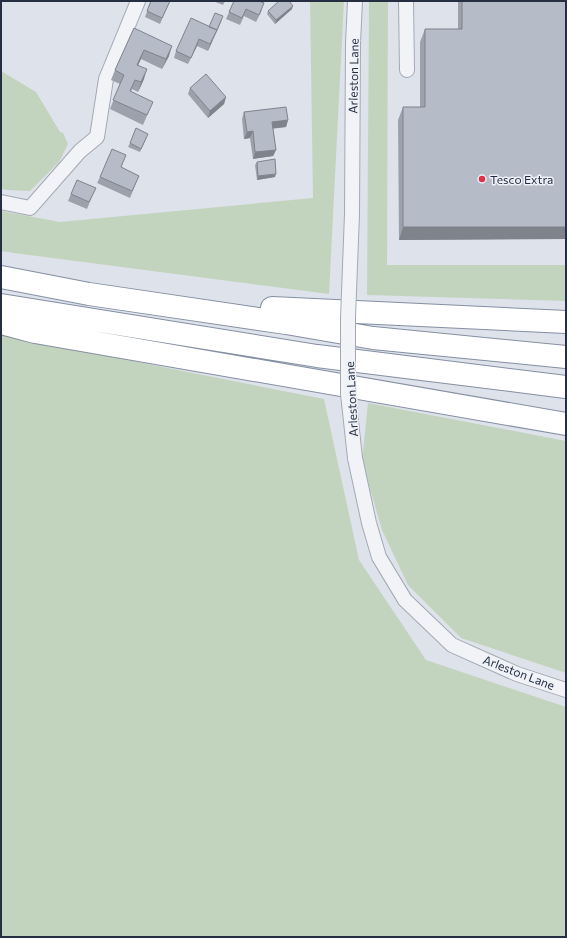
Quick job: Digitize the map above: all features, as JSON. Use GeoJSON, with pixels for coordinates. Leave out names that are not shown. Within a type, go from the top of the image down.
{"type":"FeatureCollection","features":[{"type":"Feature","properties":{"kind":"highway"},"geometry":{"type":"LineString","coordinates":[[1,277],[89,294],[286,323],[373,338],[566,357]]}},
{"type":"Feature","properties":{"kind":"highway"},"geometry":{"type":"LineString","coordinates":[[89,294],[287,309],[566,322]]}},
{"type":"Feature","properties":{"kind":"highway"},"geometry":{"type":"LineString","coordinates":[[1,305],[317,356],[566,387]]}},
{"type":"Feature","properties":{"kind":"highway"},"geometry":{"type":"LineString","coordinates":[[1,323],[35,332],[566,424]]}},
{"type":"Feature","properties":{"kind":"street","name":"Arleston Lane"},"geometry":{"type":"LineString","coordinates":[[355,1],[353,51],[352,214],[348,318],[348,394],[355,458],[379,558],[405,600],[452,645],[517,674],[566,690]]}},
{"type":"Feature","properties":{"kind":"street"},"geometry":{"type":"LineString","coordinates":[[406,1],[407,70]]}},
{"type":"Feature","properties":{"kind":"street"},"geometry":{"type":"LineString","coordinates":[[1,202],[30,208],[80,151],[97,137],[106,79],[137,3]]}},
{"type":"Feature","properties":{"kind":"green space"},"geometry":{"type":"Polygon","coordinates":[[[310,1],[344,1],[329,294],[1,251],[1,211],[60,222],[313,198],[310,1]]]}},
{"type":"Feature","properties":{"kind":"green space"},"geometry":{"type":"Polygon","coordinates":[[[369,1],[388,1],[387,265],[566,265],[566,301],[367,295],[369,1]]]}},
{"type":"Feature","properties":{"kind":"green space"},"geometry":{"type":"Polygon","coordinates":[[[1,71],[36,92],[60,132],[63,133],[68,144],[59,162],[30,191],[1,189],[1,71]]]}},
{"type":"Feature","properties":{"kind":"green space"},"geometry":{"type":"Polygon","coordinates":[[[1,335],[324,399],[359,560],[426,660],[566,707],[566,937],[1,937],[1,335]]]}},
{"type":"Feature","properties":{"kind":"green space"},"geometry":{"type":"Polygon","coordinates":[[[368,403],[566,441],[566,673],[461,638],[408,585],[382,530],[362,461],[368,403]]]}},
{"type":"Feature","properties":{"kind":"building"},"geometry":{"type":"Polygon","coordinates":[[[151,1],[170,1],[162,18],[147,11],[151,1]]]}},
{"type":"Feature","properties":{"kind":"building"},"geometry":{"type":"Polygon","coordinates":[[[234,1],[259,1],[264,3],[259,15],[246,9],[242,18],[229,12],[234,1]]]}},
{"type":"Feature","properties":{"kind":"building"},"geometry":{"type":"Polygon","coordinates":[[[279,1],[289,1],[293,6],[276,20],[268,11],[279,1]]]}},
{"type":"Feature","properties":{"kind":"building","name":"Tesco Extra"},"geometry":{"type":"Polygon","coordinates":[[[462,1],[566,1],[566,227],[403,227],[403,107],[425,107],[425,29],[462,29],[462,1]]]}},
{"type":"Feature","properties":{"kind":"building"},"geometry":{"type":"Polygon","coordinates":[[[215,13],[223,16],[217,30],[209,27],[215,13]]]}},
{"type":"Feature","properties":{"kind":"building"},"geometry":{"type":"Polygon","coordinates":[[[191,18],[217,30],[210,44],[199,39],[191,58],[176,51],[191,18]]]}},
{"type":"Feature","properties":{"kind":"building"},"geometry":{"type":"Polygon","coordinates":[[[134,28],[172,46],[166,59],[144,50],[137,65],[147,69],[141,82],[135,80],[130,91],[153,102],[147,115],[113,100],[124,75],[115,70],[134,28]]]}},
{"type":"Feature","properties":{"kind":"building"},"geometry":{"type":"Polygon","coordinates":[[[206,74],[226,97],[210,111],[190,88],[206,74]]]}},
{"type":"Feature","properties":{"kind":"building"},"geometry":{"type":"Polygon","coordinates":[[[286,107],[288,120],[272,122],[276,150],[255,152],[253,131],[247,132],[244,112],[286,107]]]}},
{"type":"Feature","properties":{"kind":"building"},"geometry":{"type":"Polygon","coordinates":[[[136,128],[148,134],[141,149],[130,143],[136,128]]]}},
{"type":"Feature","properties":{"kind":"building"},"geometry":{"type":"Polygon","coordinates":[[[112,149],[126,155],[121,167],[139,176],[132,191],[100,177],[112,149]]]}},
{"type":"Feature","properties":{"kind":"building"},"geometry":{"type":"Polygon","coordinates":[[[275,159],[276,174],[258,176],[257,162],[275,159]]]}},
{"type":"Feature","properties":{"kind":"building"},"geometry":{"type":"Polygon","coordinates":[[[77,180],[96,188],[89,202],[71,194],[77,180]]]}},
{"type":"Feature","properties":{"kind":"place","name":"Tesco Extra"},"geometry":{"type":"Point","coordinates":[482,179]}}]}
